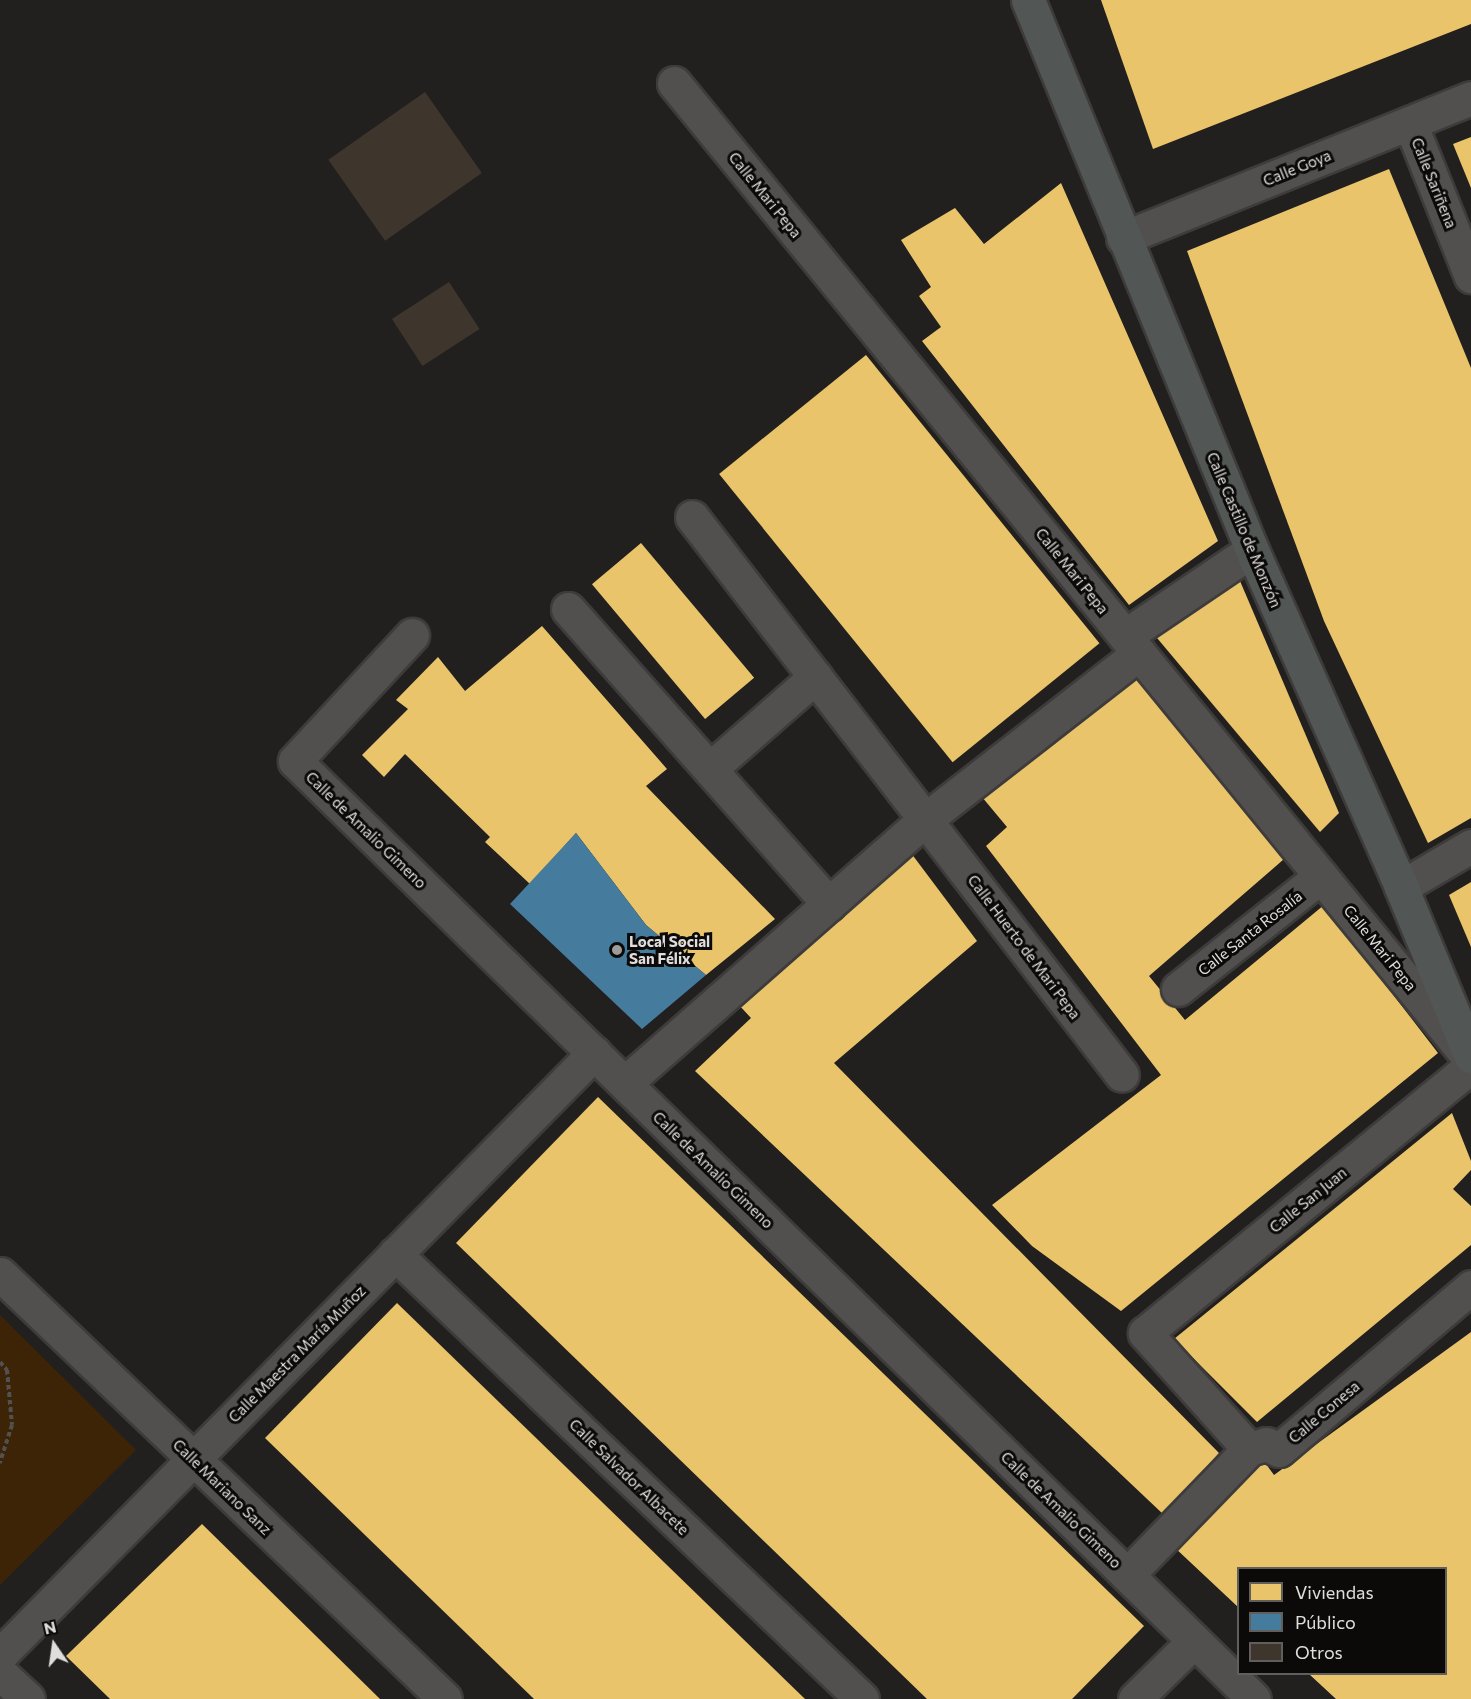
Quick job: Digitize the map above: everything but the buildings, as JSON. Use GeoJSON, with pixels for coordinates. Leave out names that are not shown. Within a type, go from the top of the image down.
{"type":"FeatureCollection","features":[{"type":"Feature","properties":{"kind":"main road","name":"Calle Castillo de Monzón"},"geometry":{"type":"LineString","coordinates":[[1028,0],[1252,550],[1401,887],[1471,1058]]}},
{"type":"Feature","properties":{"kind":"street","name":"Calle Mari Pepa"},"geometry":{"type":"LineString","coordinates":[[674,83],[1471,1058]]}},
{"type":"Feature","properties":{"kind":"street","name":"Calle Goya"},"geometry":{"type":"LineString","coordinates":[[1123,238],[1471,98]]}},
{"type":"Feature","properties":{"kind":"street","name":"Calle Sariñena"},"geometry":{"type":"LineString","coordinates":[[1410,123],[1471,276]]}},
{"type":"Feature","properties":{"kind":"street","name":"Calle Huerto de Mari Pepa"},"geometry":{"type":"LineString","coordinates":[[692,517],[1122,1076]]}},
{"type":"Feature","properties":{"kind":"street"},"geometry":{"type":"LineString","coordinates":[[625,1083],[926,819],[1132,644],[1252,550]]}},
{"type":"Feature","properties":{"kind":"street"},"geometry":{"type":"LineString","coordinates":[[568,609],[829,904]]}},
{"type":"Feature","properties":{"kind":"street","name":"Calle de Amalio Gimeno"},"geometry":{"type":"LineString","coordinates":[[412,635],[295,760],[1254,1699]]}},
{"type":"Feature","properties":{"kind":"street"},"geometry":{"type":"LineString","coordinates":[[710,769],[816,677]]}},
{"type":"Feature","properties":{"kind":"street"},"geometry":{"type":"LineString","coordinates":[[1401,887],[1471,846]]}},
{"type":"Feature","properties":{"kind":"street","name":"Calle Santa Rosalía"},"geometry":{"type":"LineString","coordinates":[[1178,989],[1322,876]]}},
{"type":"Feature","properties":{"kind":"street","name":"Calle Maestra María Muñoz"},"geometry":{"type":"LineString","coordinates":[[0,1654],[594,1053]]}},
{"type":"Feature","properties":{"kind":"street","name":"Calle San Juan"},"geometry":{"type":"LineString","coordinates":[[1249,1449],[1145,1333],[1471,1066]]}},
{"type":"Feature","properties":{"kind":"street","name":"Calle Salvador Albacete"},"geometry":{"type":"LineString","coordinates":[[395,1254],[862,1699]]}},
{"type":"Feature","properties":{"kind":"street","name":"Calle Mariano Sanz"},"geometry":{"type":"LineString","coordinates":[[0,1274],[445,1699]]}},
{"type":"Feature","properties":{"kind":"street","name":"Calle Conesa"},"geometry":{"type":"LineString","coordinates":[[1249,1449],[1266,1444],[1279,1450],[1471,1287]]}},
{"type":"Feature","properties":{"kind":"street"},"geometry":{"type":"LineString","coordinates":[[1127,1575],[1249,1449]]}},
{"type":"Feature","properties":{"kind":"street"},"geometry":{"type":"LineString","coordinates":[[1135,1699],[1194,1641]]}},
{"type":"Feature","properties":{"kind":"street"},"geometry":{"type":"LineString","coordinates":[[0,1672],[28,1699]]}},
{"type":"Feature","properties":{"kind":"path"},"geometry":{"type":"LineString","coordinates":[[0,1362],[7,1370],[12,1425],[0,1462]]}},
{"type":"Feature","properties":{"kind":"shaded area"},"geometry":{"type":"Polygon","coordinates":[[[0,1315],[136,1450],[0,1585],[0,1315]]]}},
{"type":"Feature","properties":{"kind":"place","name":"Local Social San Félix"},"geometry":{"type":"Point","coordinates":[617,950]}}]}
